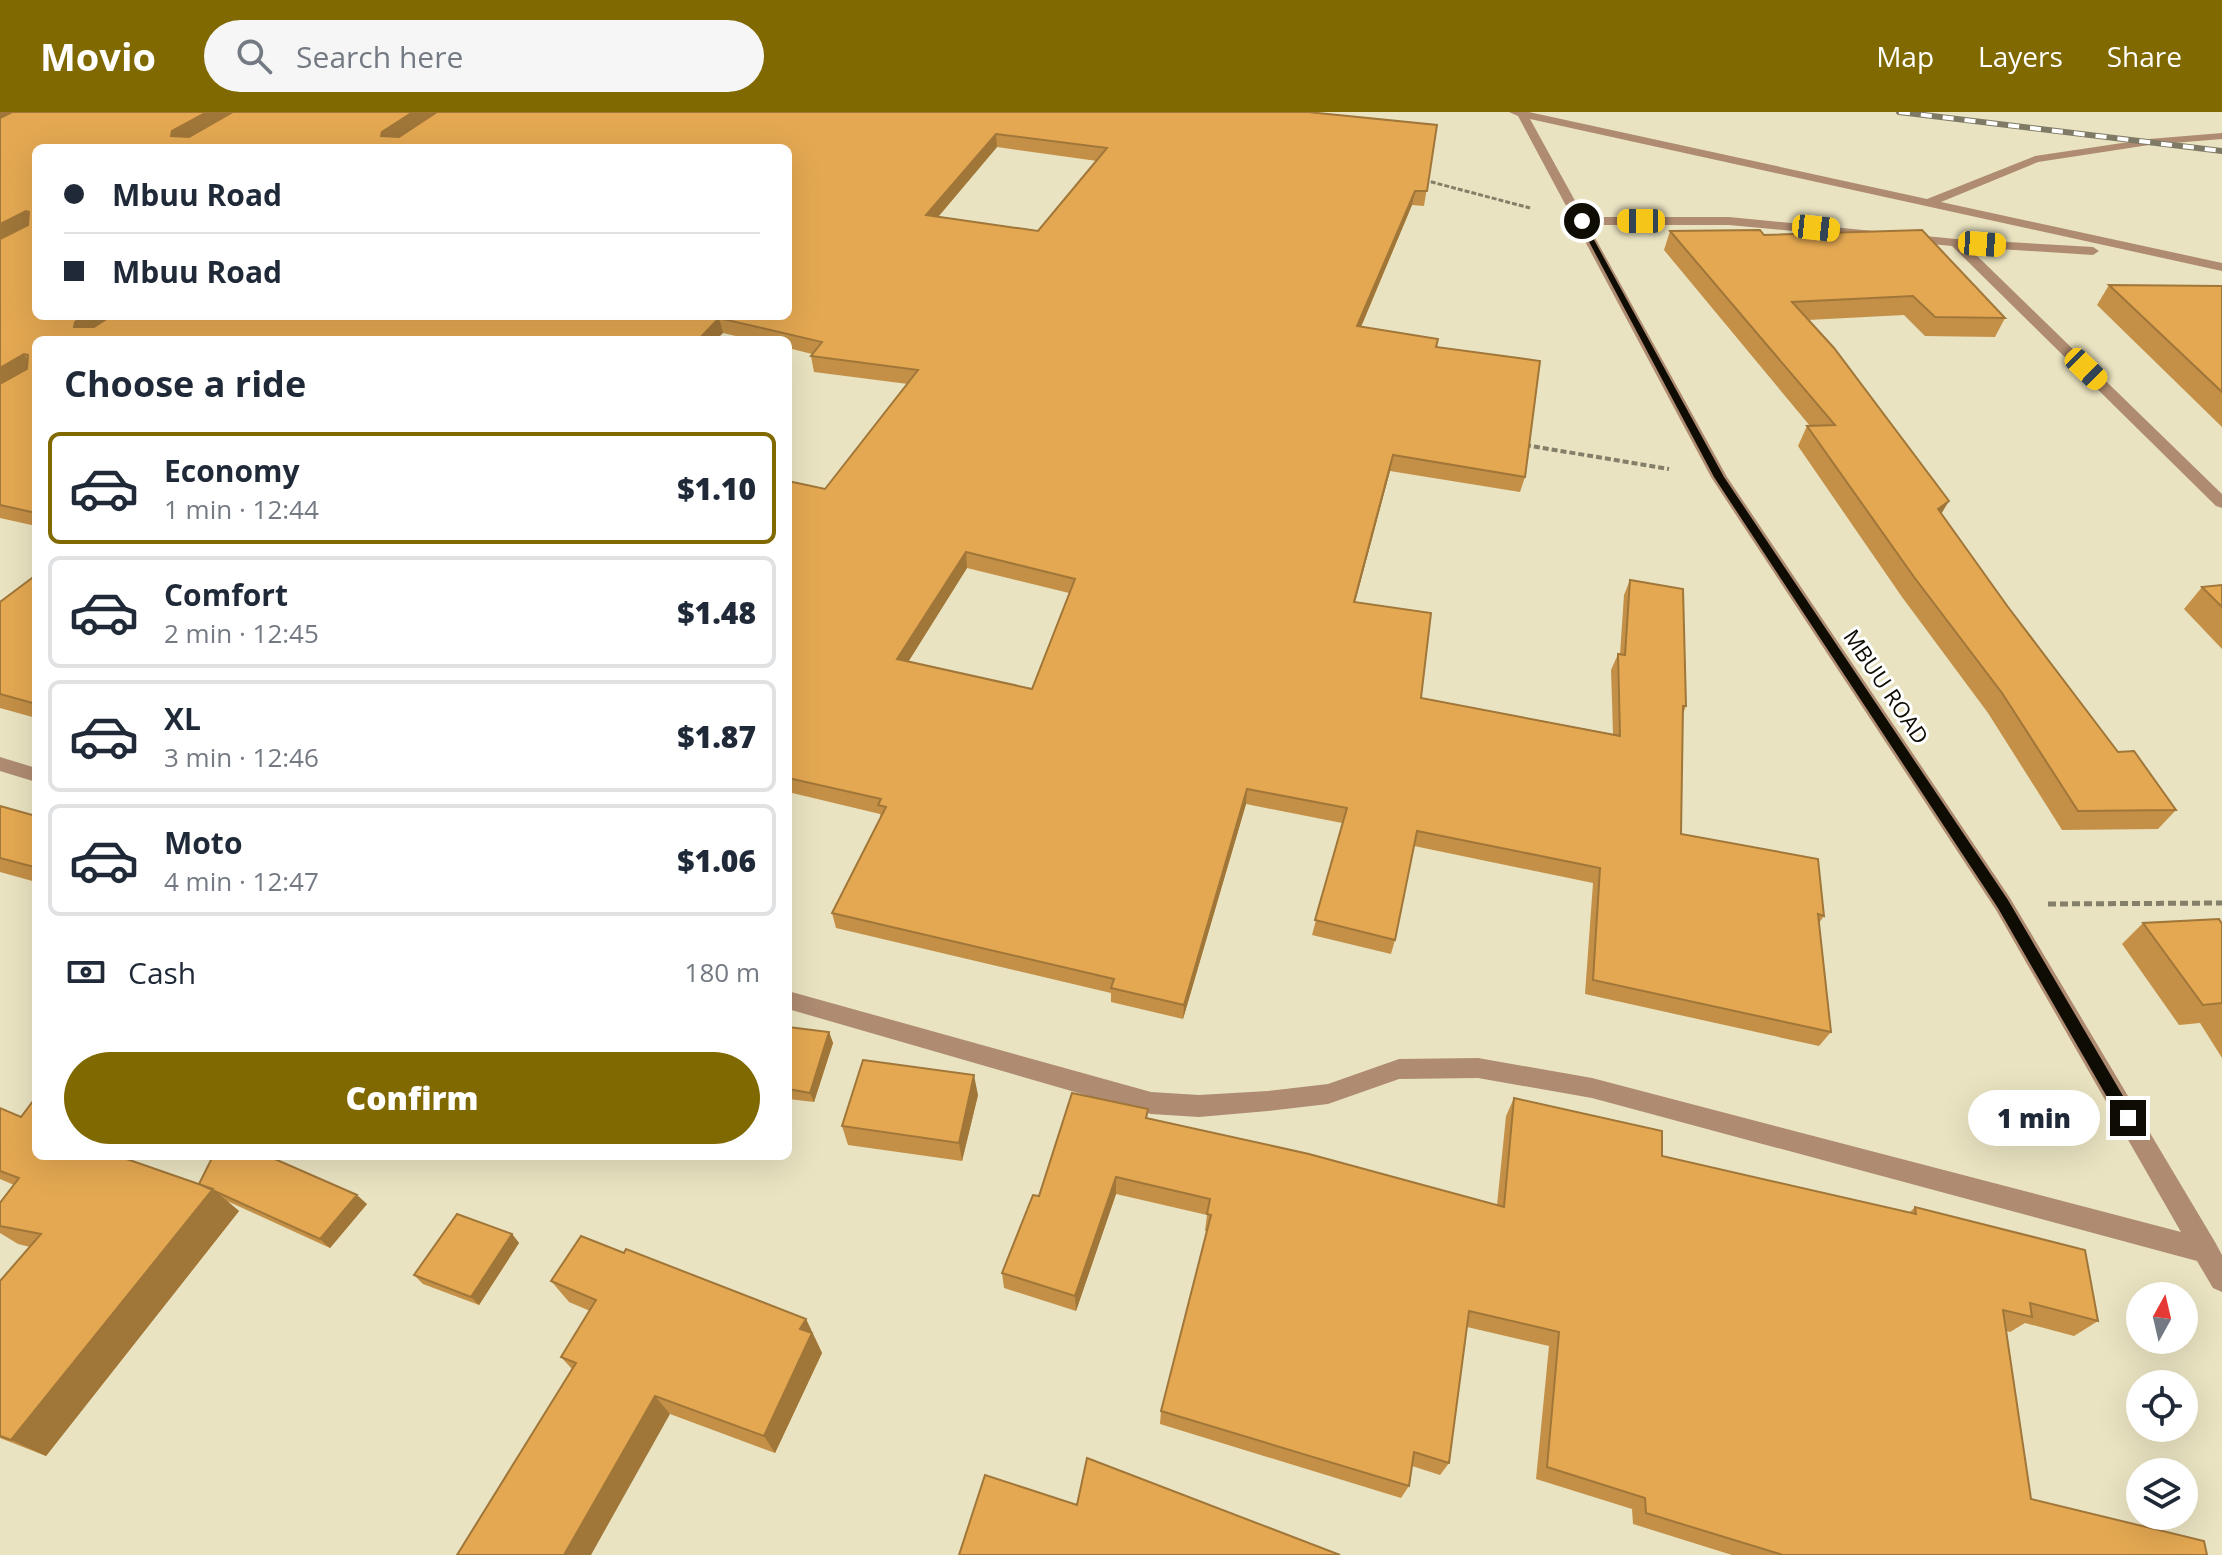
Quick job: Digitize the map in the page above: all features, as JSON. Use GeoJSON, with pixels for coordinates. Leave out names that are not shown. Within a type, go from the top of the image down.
{"type":"FeatureCollection","features":[{"type":"Feature","properties":{"kind":"street"},"geometry":{"type":"LineString","coordinates":[[1518,113],[2222,267]]}},
{"type":"Feature","properties":{"kind":"street","name":"MBUU ROAD"},"geometry":{"type":"LineString","coordinates":[[1518,113],[1582,221],[1719,477],[2003,904],[2222,1279]]}},
{"type":"Feature","properties":{"kind":"street"},"geometry":{"type":"LineString","coordinates":[[1925,204],[2035,159],[2222,136]]}},
{"type":"Feature","properties":{"kind":"street"},"geometry":{"type":"LineString","coordinates":[[1582,221],[1729,221],[1956,243],[2157,255]]}},
{"type":"Feature","properties":{"kind":"street"},"geometry":{"type":"LineString","coordinates":[[1956,243],[2222,503]]}},
{"type":"Feature","properties":{"kind":"street"},"geometry":{"type":"LineString","coordinates":[[0,764],[32,774]]}},
{"type":"Feature","properties":{"kind":"street"},"geometry":{"type":"LineString","coordinates":[[792,1001],[1151,1103],[1199,1106],[1328,1094],[1399,1069],[1478,1068],[1578,1085],[2206,1251]]}},
{"type":"Feature","properties":{"kind":"path"},"geometry":{"type":"LineString","coordinates":[[1414,178],[1582,221]]}},
{"type":"Feature","properties":{"kind":"path"},"geometry":{"type":"LineString","coordinates":[[1522,444],[1719,477]]}},
{"type":"Feature","properties":{"kind":"path"},"geometry":{"type":"LineString","coordinates":[[2003,904],[2222,903]]}},
{"type":"Feature","properties":{"kind":"building"},"geometry":{"type":"Polygon","coordinates":[[[12,112],[207,112],[172,131],[171,136],[189,137],[233,112],[413,112],[382,132],[381,136],[399,137],[437,112],[1308,112],[1437,125],[1427,191],[1415,191],[1357,326],[1438,339],[1436,347],[1540,361],[1525,477],[1393,455],[1354,602],[1431,613],[1421,698],[1620,736],[1618,654],[1625,655],[1630,580],[1683,589],[1686,706],[1683,706],[1681,834],[1818,859],[1824,916],[1818,914],[1831,1032],[1593,980],[1600,868],[1417,831],[1395,940],[1315,920],[1347,808],[1247,789],[1184,1005],[1111,988],[1114,979],[832,913],[886,807],[878,805],[881,799],[792,779],[792,482],[825,489],[918,370],[811,356],[822,342],[728,320],[792,320],[792,144],[32,144],[32,320],[78,320],[74,327],[94,327],[105,320],[717,320],[702,336],[32,336],[32,512],[0,505],[0,384],[27,369],[28,355],[24,354],[0,368],[0,239],[28,225],[29,212],[0,224],[0,118],[12,112]],[[996,134],[926,215],[1038,231],[1107,148],[996,134]],[[966,552],[897,659],[1032,689],[1075,579],[966,552]]]}},
{"type":"Feature","properties":{"kind":"building"},"geometry":{"type":"Polygon","coordinates":[[[1760,230],[1764,235],[1922,230],[2005,318],[1935,317],[1913,296],[1792,302],[1834,348],[1949,501],[1938,509],[2008,607],[2118,752],[2134,751],[2176,810],[2078,811],[2002,693],[1914,577],[1807,426],[1835,425],[1670,231],[1760,230]]]}},
{"type":"Feature","properties":{"kind":"building"},"geometry":{"type":"Polygon","coordinates":[[[2109,285],[2222,286],[2222,392],[2109,285]]]}},
{"type":"Feature","properties":{"kind":"building"},"geometry":{"type":"Polygon","coordinates":[[[32,578],[32,703],[0,694],[0,602],[32,578]]]}},
{"type":"Feature","properties":{"kind":"building"},"geometry":{"type":"Polygon","coordinates":[[[2222,585],[2222,607],[2202,587],[2222,585]]]}},
{"type":"Feature","properties":{"kind":"building"},"geometry":{"type":"Polygon","coordinates":[[[0,806],[32,815],[32,866],[0,858],[0,806]]]}},
{"type":"Feature","properties":{"kind":"building"},"geometry":{"type":"Polygon","coordinates":[[[2219,919],[2222,924],[2222,1003],[2203,1005],[2143,923],[2219,919]]]}},
{"type":"Feature","properties":{"kind":"building"},"geometry":{"type":"Polygon","coordinates":[[[792,1027],[829,1032],[810,1093],[792,1090],[792,1027]]]}},
{"type":"Feature","properties":{"kind":"building"},"geometry":{"type":"Polygon","coordinates":[[[863,1060],[974,1075],[959,1143],[842,1126],[863,1060]]]}},
{"type":"Feature","properties":{"kind":"building"},"geometry":{"type":"Polygon","coordinates":[[[1072,1093],[1148,1109],[1146,1118],[1309,1154],[1504,1207],[1514,1098],[1662,1131],[1662,1156],[1916,1214],[1915,1207],[2085,1250],[2098,1321],[2030,1303],[2032,1317],[2003,1310],[2031,1499],[2126,1522],[2126,1530],[2159,1530],[2204,1541],[2207,1555],[1783,1555],[1646,1513],[1645,1498],[1547,1467],[1559,1332],[1469,1311],[1449,1463],[1414,1452],[1409,1486],[1161,1411],[1211,1215],[1207,1214],[1210,1199],[1116,1177],[1075,1296],[1002,1273],[1033,1195],[1039,1196],[1072,1093]]]}},
{"type":"Feature","properties":{"kind":"building"},"geometry":{"type":"Polygon","coordinates":[[[32,1102],[32,1160],[130,1160],[213,1189],[11,1440],[0,1436],[0,1281],[41,1234],[0,1226],[0,1203],[19,1178],[0,1171],[0,1108],[21,1117],[32,1102]]]}},
{"type":"Feature","properties":{"kind":"building"},"geometry":{"type":"Polygon","coordinates":[[[211,1160],[277,1160],[357,1195],[320,1239],[199,1184],[211,1160]]]}},
{"type":"Feature","properties":{"kind":"building"},"geometry":{"type":"Polygon","coordinates":[[[457,1214],[512,1234],[471,1297],[414,1275],[457,1214]]]}},
{"type":"Feature","properties":{"kind":"building"},"geometry":{"type":"Polygon","coordinates":[[[581,1236],[624,1253],[626,1249],[806,1319],[800,1329],[812,1333],[764,1436],[655,1396],[564,1555],[457,1555],[576,1363],[561,1357],[596,1300],[551,1281],[581,1236]]]}},
{"type":"Feature","properties":{"kind":"building"},"geometry":{"type":"Polygon","coordinates":[[[1087,1458],[1340,1555],[959,1555],[985,1475],[1077,1505],[1087,1458]]]}},
{"type":"Feature","properties":{"kind":"railway"},"geometry":{"type":"LineString","coordinates":[[1899,112],[2222,151]]}},
{"type":"Feature","properties":{"kind":"route"},"geometry":{"type":"LineString","coordinates":[[1582,221],[1719,477],[2003,904],[2128,1118]]}}]}
